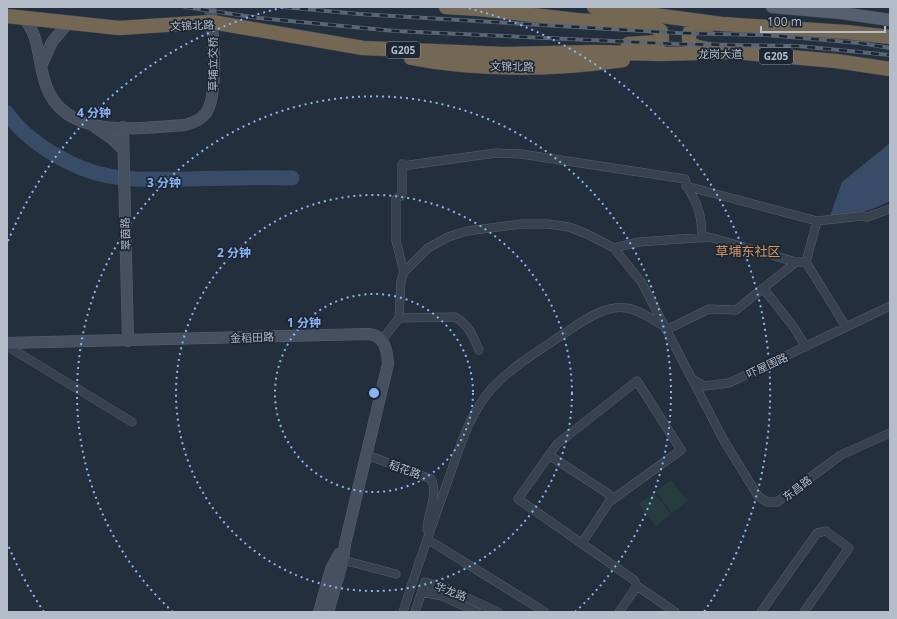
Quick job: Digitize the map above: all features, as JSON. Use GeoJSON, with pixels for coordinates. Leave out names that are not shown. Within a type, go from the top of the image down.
{"type":"FeatureCollection","features":[{"type":"Feature","properties":{"kind":"highway"},"geometry":{"type":"LineString","coordinates":[[446,7],[654,16]]}},
{"type":"Feature","properties":{"kind":"highway"},"geometry":{"type":"LineString","coordinates":[[594,7],[722,24],[846,32],[890,38]]}},
{"type":"Feature","properties":{"kind":"highway"},"geometry":{"type":"LineString","coordinates":[[470,8],[577,20],[647,25],[659,28],[662,35],[659,42],[652,44],[555,45],[476,53]]}},
{"type":"Feature","properties":{"kind":"highway","name":"G205"},"geometry":{"type":"LineString","coordinates":[[7,16],[22,16],[68,23]]}},
{"type":"Feature","properties":{"kind":"highway","name":"文锦北路"},"geometry":{"type":"LineString","coordinates":[[68,23],[119,28],[212,22],[426,60],[514,68],[614,62],[661,54]]}},
{"type":"Feature","properties":{"kind":"highway"},"geometry":{"type":"LineString","coordinates":[[722,24],[693,28],[688,38],[690,43],[698,48],[734,52]]}},
{"type":"Feature","properties":{"kind":"highway","name":"文锦北路"},"geometry":{"type":"LineString","coordinates":[[363,48],[476,53],[597,52]]}},
{"type":"Feature","properties":{"kind":"highway","name":"龙岗大道"},"geometry":{"type":"LineString","coordinates":[[597,52],[661,54],[734,52],[890,68]]}},
{"type":"Feature","properties":{"kind":"main road"},"geometry":{"type":"LineString","coordinates":[[772,7],[841,13],[890,20]]}},
{"type":"Feature","properties":{"kind":"street","name":"草埔立交桥"},"geometry":{"type":"LineString","coordinates":[[92,125],[123,127],[185,125],[193,124],[205,115],[212,100],[213,91],[212,22],[210,7]]}},
{"type":"Feature","properties":{"kind":"street"},"geometry":{"type":"LineString","coordinates":[[22,16],[36,37],[46,87],[58,106],[74,119],[92,125],[111,138],[123,149]]}},
{"type":"Feature","properties":{"kind":"street"},"geometry":{"type":"LineString","coordinates":[[41,66],[52,42],[68,23]]}},
{"type":"Feature","properties":{"kind":"street","name":"翠茵路"},"geometry":{"type":"LineString","coordinates":[[123,127],[128,341]]}},
{"type":"Feature","properties":{"kind":"street"},"geometry":{"type":"LineString","coordinates":[[404,272],[396,241],[396,199],[402,196],[402,165],[496,153],[521,154],[685,179],[686,186],[696,203],[701,219],[702,238]]}},
{"type":"Feature","properties":{"kind":"street"},"geometry":{"type":"LineString","coordinates":[[686,186],[817,221],[862,216],[867,217],[890,209]]}},
{"type":"Feature","properties":{"kind":"street"},"geometry":{"type":"LineString","coordinates":[[817,221],[806,262],[846,327]]}},
{"type":"Feature","properties":{"kind":"street"},"geometry":{"type":"LineString","coordinates":[[328,612],[388,364],[386,349],[382,340],[394,327],[399,318],[401,281],[404,272],[428,248],[448,237],[467,231],[521,224],[569,227],[587,234],[614,248],[642,283],[664,328],[692,379]]}},
{"type":"Feature","properties":{"kind":"street"},"geometry":{"type":"LineString","coordinates":[[614,248],[639,242],[710,237],[796,262],[806,262]]}},
{"type":"Feature","properties":{"kind":"street"},"geometry":{"type":"LineString","coordinates":[[664,328],[709,309],[736,310],[796,262]]}},
{"type":"Feature","properties":{"kind":"street"},"geometry":{"type":"LineString","coordinates":[[762,288],[793,326],[806,347]]}},
{"type":"Feature","properties":{"kind":"street","name":"吓屋围路"},"geometry":{"type":"LineString","coordinates":[[692,379],[704,386],[729,383],[890,306]]}},
{"type":"Feature","properties":{"kind":"street"},"geometry":{"type":"LineString","coordinates":[[403,612],[427,539],[465,434],[480,406],[492,389],[509,373],[578,324],[603,311],[628,308],[664,328]]}},
{"type":"Feature","properties":{"kind":"street"},"geometry":{"type":"LineString","coordinates":[[399,318],[455,317],[463,321],[470,330],[479,350]]}},
{"type":"Feature","properties":{"kind":"street","name":"金稻田路"},"geometry":{"type":"LineString","coordinates":[[7,344],[369,334],[382,340]]}},
{"type":"Feature","properties":{"kind":"street"},"geometry":{"type":"LineString","coordinates":[[7,344],[132,422]]}},
{"type":"Feature","properties":{"kind":"street","name":"东昌路"},"geometry":{"type":"LineString","coordinates":[[692,379],[731,451],[758,496],[767,502],[777,502],[841,455],[890,432]]}},
{"type":"Feature","properties":{"kind":"street"},"geometry":{"type":"LineString","coordinates":[[582,543],[609,502],[681,450],[637,381],[556,444],[518,499],[634,580],[637,586],[675,612]]}},
{"type":"Feature","properties":{"kind":"street","name":"稻花路"},"geometry":{"type":"LineString","coordinates":[[367,455],[431,479],[434,485],[434,494],[426,529],[427,539]]}},
{"type":"Feature","properties":{"kind":"street"},"geometry":{"type":"LineString","coordinates":[[549,455],[610,494],[609,502]]}},
{"type":"Feature","properties":{"kind":"street"},"geometry":{"type":"LineString","coordinates":[[761,612],[817,533],[826,531],[849,548],[804,612]]}},
{"type":"Feature","properties":{"kind":"street"},"geometry":{"type":"LineString","coordinates":[[427,539],[545,612]]}},
{"type":"Feature","properties":{"kind":"street"},"geometry":{"type":"LineString","coordinates":[[340,559],[396,574]]}},
{"type":"Feature","properties":{"kind":"street"},"geometry":{"type":"LineString","coordinates":[[319,612],[331,569],[340,559]]}},
{"type":"Feature","properties":{"kind":"street","name":"华龙路"},"geometry":{"type":"LineString","coordinates":[[477,612],[442,596],[422,592],[425,582],[446,588],[498,612]]}},
{"type":"Feature","properties":{"kind":"street"},"geometry":{"type":"LineString","coordinates":[[619,612],[637,586]]}},
{"type":"Feature","properties":{"kind":"street"},"geometry":{"type":"LineString","coordinates":[[415,612],[422,592]]}},
{"type":"Feature","properties":{"kind":"green space"},"geometry":{"type":"Polygon","coordinates":[[[671,480],[688,501],[672,513],[656,491],[671,480]]]}},
{"type":"Feature","properties":{"kind":"green space"},"geometry":{"type":"Polygon","coordinates":[[[654,493],[671,514],[656,526],[639,504],[654,493]]]}},
{"type":"Feature","properties":{"kind":"water"},"geometry":{"type":"Polygon","coordinates":[[[890,143],[890,201],[861,213],[830,216],[842,182],[890,143]]]}},
{"type":"Feature","properties":{"kind":"waterway"},"geometry":{"type":"LineString","coordinates":[[7,113],[16,124],[39,145],[53,154],[81,168],[95,173],[128,179],[292,178]]}},
{"type":"Feature","properties":{"kind":"railway"},"geometry":{"type":"LineString","coordinates":[[185,7],[259,18],[395,31],[677,44],[798,46],[890,55]]}},
{"type":"Feature","properties":{"kind":"railway"},"geometry":{"type":"LineString","coordinates":[[284,7],[359,14],[678,33],[766,35],[860,43],[890,48]]}},
{"type":"Feature","properties":{"kind":"district","name":"草埔东社区"},"geometry":{"type":"Point","coordinates":[748,251]}}]}
